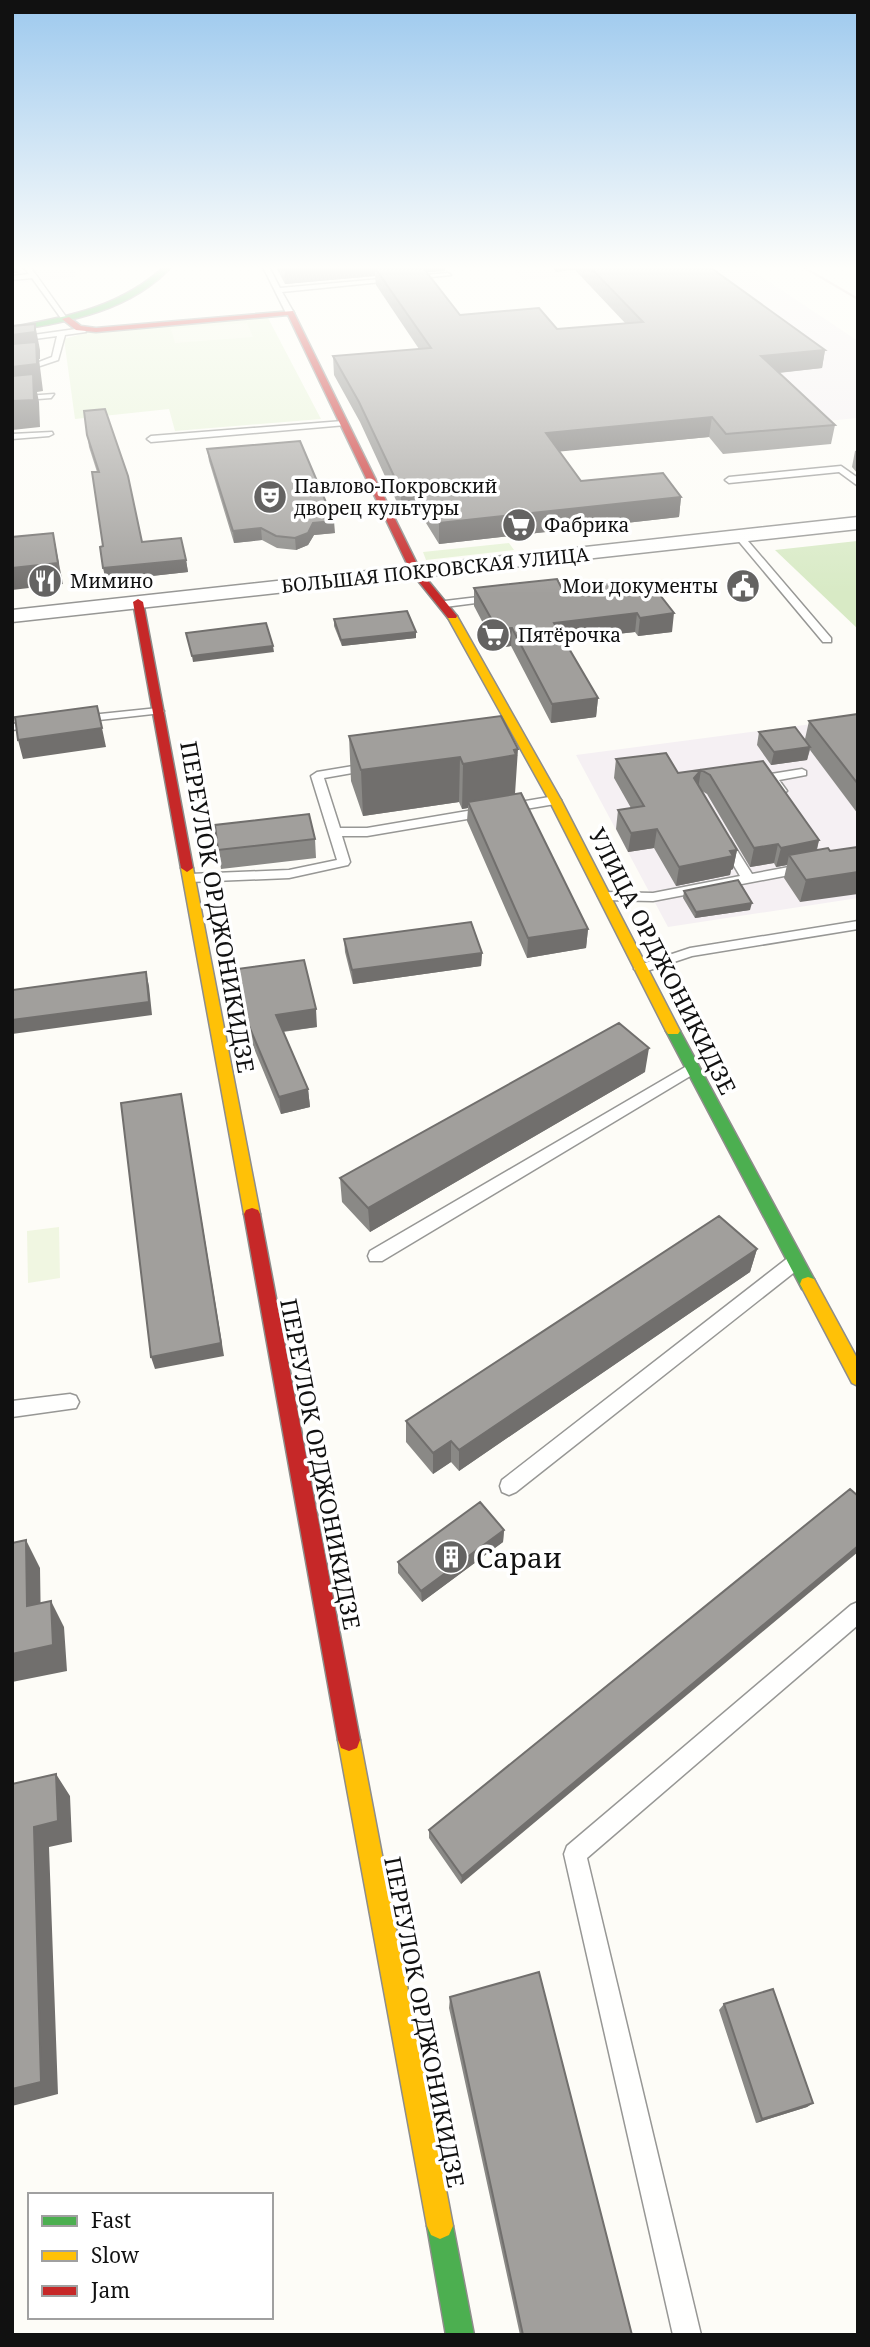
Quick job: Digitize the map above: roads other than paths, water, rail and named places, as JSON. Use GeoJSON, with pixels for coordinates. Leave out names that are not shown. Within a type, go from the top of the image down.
{"type":"FeatureCollection","features":[{"type":"Feature","properties":{"kind":"street","name":"УЛИЦА ОРДЖОНИКИДЗЕ"},"geometry":{"type":"LineString","coordinates":[[320,375],[416,572],[423,583],[445,604],[517,744],[555,800],[692,1068],[858,1378]]}},
{"type":"Feature","properties":{"kind":"street","name":"БОЛЬШАЯ ПОКРОВСКАЯ УЛИЦА"},"geometry":{"type":"LineString","coordinates":[[12,616],[858,523]]}},
{"type":"Feature","properties":{"kind":"street","name":"ПЕРЕУЛОК ОРДЖОНИКИДЗЕ"},"geometry":{"type":"LineString","coordinates":[[138,602],[460,2335]]}},
{"type":"Feature","properties":{"kind":"lane"},"geometry":{"type":"LineString","coordinates":[[12,399],[51,396]]}},
{"type":"Feature","properties":{"kind":"lane"},"geometry":{"type":"LineString","coordinates":[[151,439],[343,423]]}},
{"type":"Feature","properties":{"kind":"lane"},"geometry":{"type":"LineString","coordinates":[[12,437],[49,434]]}},
{"type":"Feature","properties":{"kind":"lane"},"geometry":{"type":"LineString","coordinates":[[729,481],[841,469],[858,484]]}},
{"type":"Feature","properties":{"kind":"lane"},"geometry":{"type":"LineString","coordinates":[[746,535],[827,640]]}},
{"type":"Feature","properties":{"kind":"lane"},"geometry":{"type":"LineString","coordinates":[[445,604],[510,597]]}},
{"type":"Feature","properties":{"kind":"lane"},"geometry":{"type":"LineString","coordinates":[[65,721],[159,711]]}},
{"type":"Feature","properties":{"kind":"lane"},"geometry":{"type":"LineString","coordinates":[[12,727],[52,722]]}},
{"type":"Feature","properties":{"kind":"lane"},"geometry":{"type":"LineString","coordinates":[[190,878],[289,874],[344,862],[317,776],[387,764]]}},
{"type":"Feature","properties":{"kind":"lane"},"geometry":{"type":"LineString","coordinates":[[787,799],[772,778],[802,773]]}},
{"type":"Feature","properties":{"kind":"lane"},"geometry":{"type":"LineString","coordinates":[[335,832],[367,832],[555,800]]}},
{"type":"Feature","properties":{"kind":"lane"},"geometry":{"type":"LineString","coordinates":[[720,831],[748,879]]}},
{"type":"Feature","properties":{"kind":"lane"},"geometry":{"type":"LineString","coordinates":[[604,896],[653,897],[821,865]]}},
{"type":"Feature","properties":{"kind":"lane"},"geometry":{"type":"LineString","coordinates":[[642,969],[690,952],[858,925]]}},
{"type":"Feature","properties":{"kind":"lane"},"geometry":{"type":"LineString","coordinates":[[376,1256],[692,1068]]}},
{"type":"Feature","properties":{"kind":"lane"},"geometry":{"type":"LineString","coordinates":[[509,1486],[795,1262]]}},
{"type":"Feature","properties":{"kind":"lane"},"geometry":{"type":"LineString","coordinates":[[12,1409],[70,1402]]}},
{"type":"Feature","properties":{"kind":"lane"},"geometry":{"type":"LineString","coordinates":[[687,2335],[575,1854],[858,1612]]}},
{"type":"Feature","properties":{"kind":"place","name":"Павлово-Покровский дворец культуры"},"geometry":{"type":"Point","coordinates":[270,497]}},
{"type":"Feature","properties":{"kind":"place","name":"Фабрика"},"geometry":{"type":"Point","coordinates":[519,525]}},
{"type":"Feature","properties":{"kind":"place","name":"Мимино"},"geometry":{"type":"Point","coordinates":[45,581]}},
{"type":"Feature","properties":{"kind":"place","name":"Мои документы"},"geometry":{"type":"Point","coordinates":[743,586]}},
{"type":"Feature","properties":{"kind":"place","name":"Пятёрочка"},"geometry":{"type":"Point","coordinates":[493,635]}},
{"type":"Feature","properties":{"kind":"place","name":"Сараи"},"geometry":{"type":"Point","coordinates":[451,1557]}}]}
